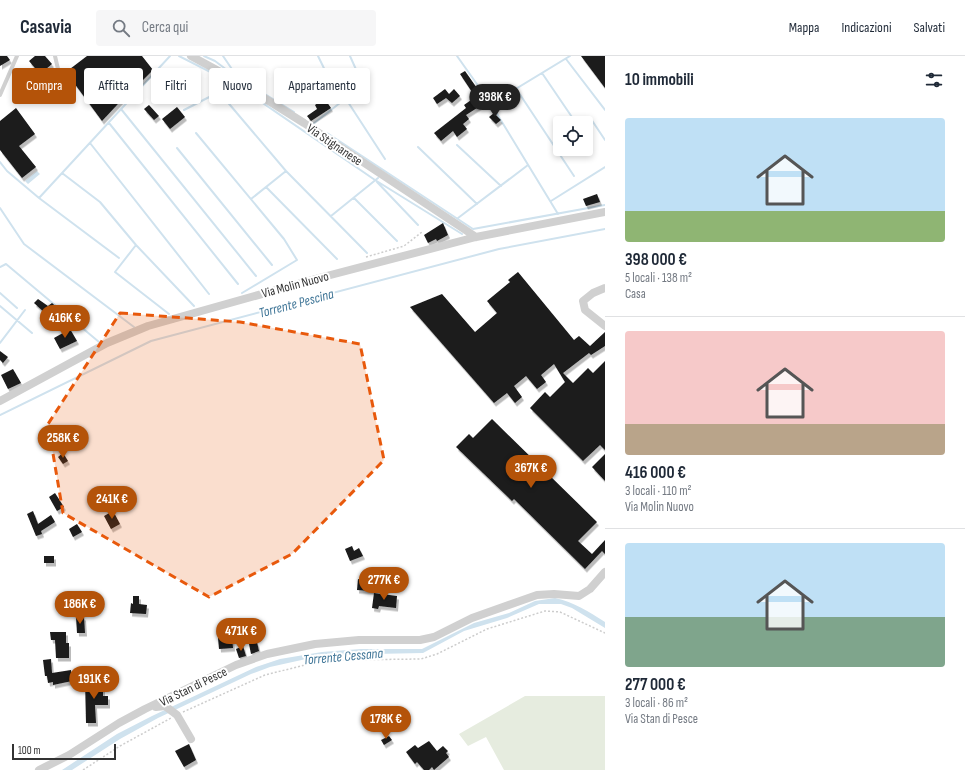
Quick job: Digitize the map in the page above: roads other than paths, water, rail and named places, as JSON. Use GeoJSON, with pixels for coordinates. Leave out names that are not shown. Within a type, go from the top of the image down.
{"type":"FeatureCollection","features":[{"type":"Feature","properties":{"kind":"street","name":"Via Stignanese"},"geometry":{"type":"LineString","coordinates":[[191,56],[237,81],[304,123],[476,237]]}},
{"type":"Feature","properties":{"kind":"street","name":"Via Molin Nuovo"},"geometry":{"type":"LineString","coordinates":[[0,401],[107,343],[148,326],[319,278],[476,237],[605,212]]}},
{"type":"Feature","properties":{"kind":"street"},"geometry":{"type":"LineString","coordinates":[[605,288],[593,293],[583,301],[585,310],[605,326]]}},
{"type":"Feature","properties":{"kind":"street","name":"Via Stan di Pesce"},"geometry":{"type":"LineString","coordinates":[[39,770],[69,755],[119,723],[145,709],[236,666],[279,650],[315,644],[359,640],[420,640],[434,637],[472,618],[537,595],[554,594],[579,596],[590,589],[605,572]]}},
{"type":"Feature","properties":{"kind":"street"},"geometry":{"type":"LineString","coordinates":[[145,709],[161,706],[167,707],[177,715],[192,739]]}},
{"type":"Feature","properties":{"kind":"lane"},"geometry":{"type":"LineString","coordinates":[[0,95],[17,56]]}},
{"type":"Feature","properties":{"kind":"lane"},"geometry":{"type":"LineString","coordinates":[[55,56],[58,68]]}},
{"type":"Feature","properties":{"kind":"water"},"geometry":{"type":"Polygon","coordinates":[[[37,171],[40,174],[28,184],[25,181],[37,171]]]}},
{"type":"Feature","properties":{"kind":"water"},"geometry":{"type":"Polygon","coordinates":[[[555,598],[575,605],[605,622],[605,628],[572,608],[561,604],[539,604],[507,618],[464,631],[423,653],[324,655],[270,667],[251,674],[158,718],[120,739],[72,770],[62,770],[117,734],[256,667],[280,659],[322,652],[361,649],[422,649],[474,623],[509,613],[535,601],[555,598]]]}},
{"type":"Feature","properties":{"kind":"waterway"},"geometry":{"type":"LineString","coordinates":[[39,198],[170,56]]}},
{"type":"Feature","properties":{"kind":"waterway"},"geometry":{"type":"LineString","coordinates":[[179,56],[209,71]]}},
{"type":"Feature","properties":{"kind":"waterway"},"geometry":{"type":"LineString","coordinates":[[204,56],[215,61],[224,68]]}},
{"type":"Feature","properties":{"kind":"waterway"},"geometry":{"type":"LineString","coordinates":[[223,56],[231,68]]}},
{"type":"Feature","properties":{"kind":"waterway"},"geometry":{"type":"LineString","coordinates":[[318,56],[324,68]]}},
{"type":"Feature","properties":{"kind":"waterway"},"geometry":{"type":"LineString","coordinates":[[313,124],[363,85],[350,56]]}},
{"type":"Feature","properties":{"kind":"waterway"},"geometry":{"type":"LineString","coordinates":[[457,56],[491,104],[558,214]]}},
{"type":"Feature","properties":{"kind":"waterway"},"geometry":{"type":"LineString","coordinates":[[491,104],[570,56]]}},
{"type":"Feature","properties":{"kind":"waterway"},"geometry":{"type":"LineString","coordinates":[[566,59],[605,110]]}},
{"type":"Feature","properties":{"kind":"waterway"},"geometry":{"type":"LineString","coordinates":[[542,73],[571,116]]}},
{"type":"Feature","properties":{"kind":"waterway"},"geometry":{"type":"LineString","coordinates":[[519,93],[574,176]]}},
{"type":"Feature","properties":{"kind":"waterway"},"geometry":{"type":"LineString","coordinates":[[266,95],[294,112]]}},
{"type":"Feature","properties":{"kind":"waterway"},"geometry":{"type":"LineString","coordinates":[[184,110],[209,97]]}},
{"type":"Feature","properties":{"kind":"waterway"},"geometry":{"type":"LineString","coordinates":[[229,104],[286,171],[367,253]]}},
{"type":"Feature","properties":{"kind":"waterway"},"geometry":{"type":"LineString","coordinates":[[264,104],[375,180],[462,234]]}},
{"type":"Feature","properties":{"kind":"waterway"},"geometry":{"type":"LineString","coordinates":[[349,104],[385,159]]}},
{"type":"Feature","properties":{"kind":"waterway"},"geometry":{"type":"LineString","coordinates":[[121,109],[256,276]]}},
{"type":"Feature","properties":{"kind":"waterway"},"geometry":{"type":"LineString","coordinates":[[593,122],[605,140]]}},
{"type":"Feature","properties":{"kind":"waterway"},"geometry":{"type":"LineString","coordinates":[[109,123],[238,284]]}},
{"type":"Feature","properties":{"kind":"waterway"},"geometry":{"type":"LineString","coordinates":[[196,133],[284,239],[297,260],[242,293]]}},
{"type":"Feature","properties":{"kind":"waterway"},"geometry":{"type":"LineString","coordinates":[[327,133],[473,229],[605,205]]}},
{"type":"Feature","properties":{"kind":"waterway"},"geometry":{"type":"LineString","coordinates":[[90,143],[209,294]]}},
{"type":"Feature","properties":{"kind":"waterway"},"geometry":{"type":"LineString","coordinates":[[457,145],[501,186]]}},
{"type":"Feature","properties":{"kind":"waterway"},"geometry":{"type":"LineString","coordinates":[[418,147],[477,204]]}},
{"type":"Feature","properties":{"kind":"waterway"},"geometry":{"type":"LineString","coordinates":[[177,148],[272,265]]}},
{"type":"Feature","properties":{"kind":"waterway"},"geometry":{"type":"LineString","coordinates":[[0,162],[7,171],[39,198],[119,258]]}},
{"type":"Feature","properties":{"kind":"waterway"},"geometry":{"type":"LineString","coordinates":[[458,218],[528,165]]}},
{"type":"Feature","properties":{"kind":"waterway"},"geometry":{"type":"LineString","coordinates":[[551,201],[605,167]]}},
{"type":"Feature","properties":{"kind":"waterway"},"geometry":{"type":"LineString","coordinates":[[251,199],[286,171]]}},
{"type":"Feature","properties":{"kind":"waterway"},"geometry":{"type":"LineString","coordinates":[[62,173],[100,202],[136,245],[194,306]]}},
{"type":"Feature","properties":{"kind":"waterway"},"geometry":{"type":"LineString","coordinates":[[331,216],[378,178]]}},
{"type":"Feature","properties":{"kind":"waterway"},"geometry":{"type":"LineString","coordinates":[[377,182],[418,225]]}},
{"type":"Feature","properties":{"kind":"waterway"},"geometry":{"type":"LineString","coordinates":[[266,187],[337,259]]}},
{"type":"Feature","properties":{"kind":"waterway"},"geometry":{"type":"LineString","coordinates":[[354,198],[397,241]]}},
{"type":"Feature","properties":{"kind":"waterway"},"geometry":{"type":"LineString","coordinates":[[0,208],[24,244],[134,327]]}},
{"type":"Feature","properties":{"kind":"waterway","name":"Torrente Pescina"},"geometry":{"type":"LineString","coordinates":[[0,415],[151,341],[499,249],[605,229]]}},
{"type":"Feature","properties":{"kind":"waterway"},"geometry":{"type":"LineString","coordinates":[[136,245],[115,272],[169,314]]}},
{"type":"Feature","properties":{"kind":"waterway"},"geometry":{"type":"LineString","coordinates":[[0,267],[6,264],[99,342]]}},
{"type":"Feature","properties":{"kind":"waterway"},"geometry":{"type":"LineString","coordinates":[[0,293],[17,308]]}},
{"type":"Feature","properties":{"kind":"waterway"},"geometry":{"type":"LineString","coordinates":[[0,306],[32,333]]}},
{"type":"Feature","properties":{"kind":"waterway"},"geometry":{"type":"LineString","coordinates":[[0,343],[25,310]]}},
{"type":"Feature","properties":{"kind":"water label","name":"Torrente Cessana"},"geometry":{"type":"Point","coordinates":[343,656]}}]}
